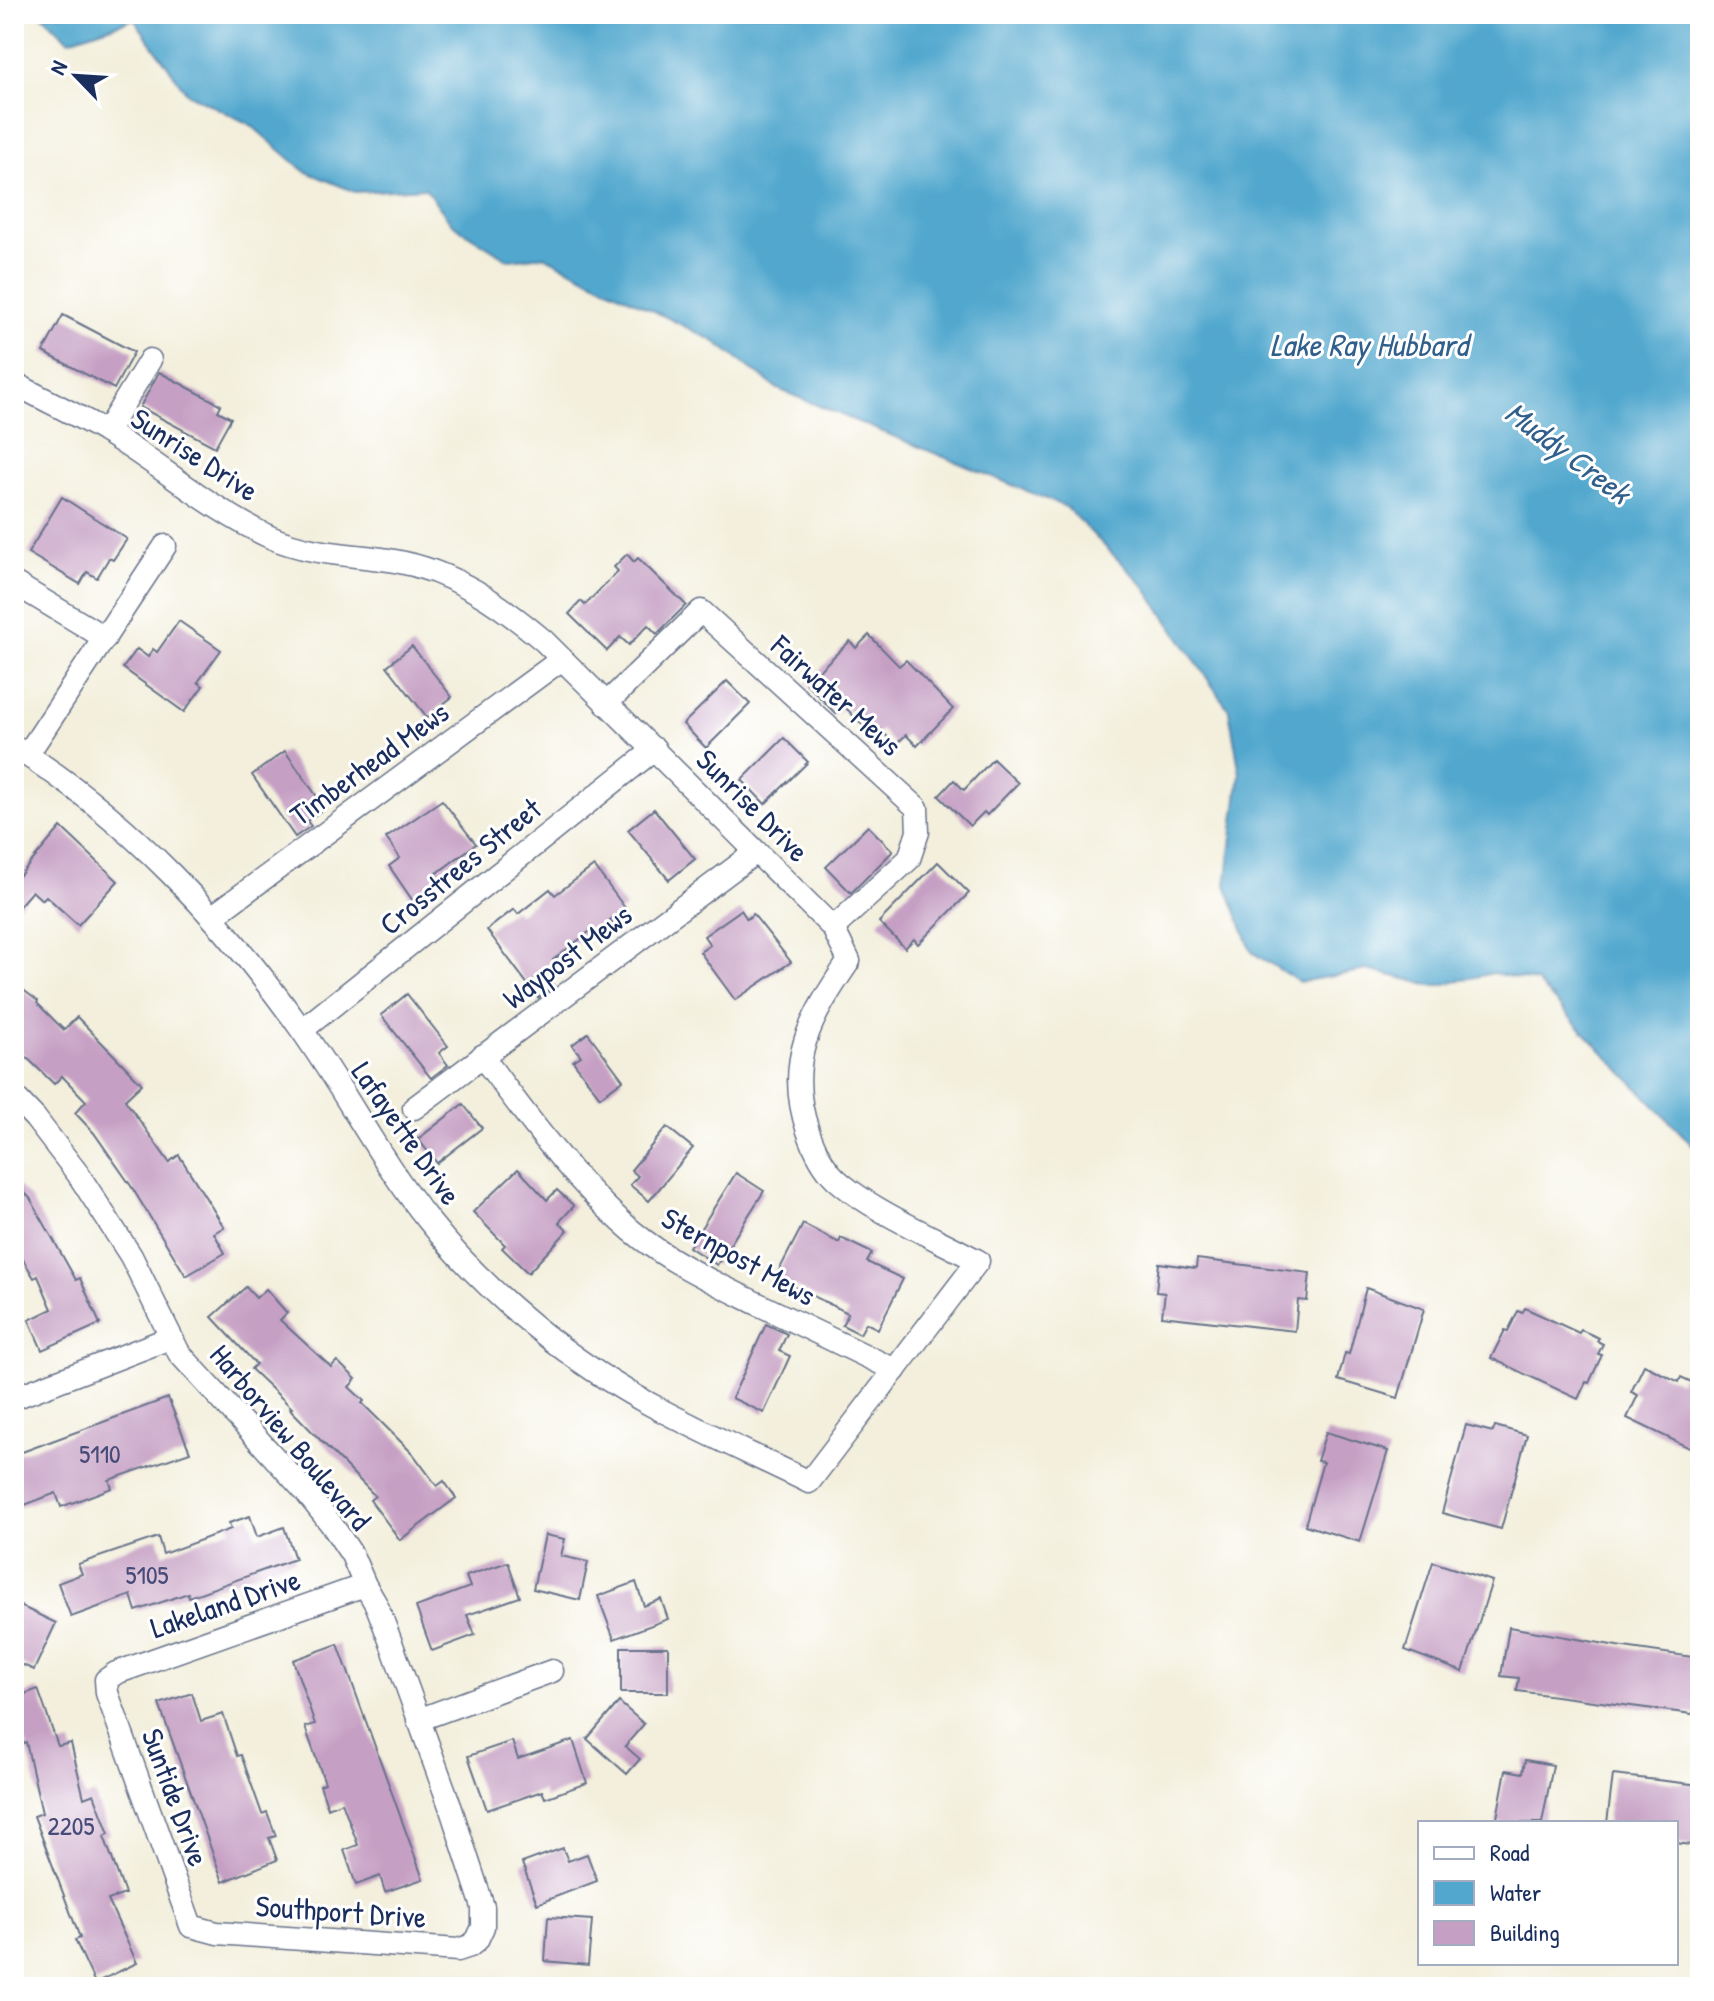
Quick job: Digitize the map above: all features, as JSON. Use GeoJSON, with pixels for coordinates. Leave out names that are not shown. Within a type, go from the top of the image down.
{"type":"FeatureCollection","features":[{"type":"Feature","properties":{"kind":"street"},"geometry":{"type":"LineString","coordinates":[[106,432],[150,360]]}},
{"type":"Feature","properties":{"kind":"street","name":"Sunrise Drive"},"geometry":{"type":"LineString","coordinates":[[14,383],[106,432],[199,495],[267,535],[321,553],[397,561],[434,571],[470,587],[505,608],[655,749],[833,928],[849,961],[811,1022],[797,1088],[815,1151],[834,1177],[865,1200],[978,1261],[809,1482]]}},
{"type":"Feature","properties":{"kind":"street"},"geometry":{"type":"LineString","coordinates":[[21,751],[105,638],[165,546]]}},
{"type":"Feature","properties":{"kind":"street"},"geometry":{"type":"LineString","coordinates":[[14,583],[105,638]]}},
{"type":"Feature","properties":{"kind":"street","name":"Fairwater Mews"},"geometry":{"type":"LineString","coordinates":[[606,704],[701,611],[917,808],[918,832],[909,859],[833,928]]}},
{"type":"Feature","properties":{"kind":"street","name":"Timberhead Mews"},"geometry":{"type":"LineString","coordinates":[[213,916],[562,659]]}},
{"type":"Feature","properties":{"kind":"street","name":"Crosstrees Street"},"geometry":{"type":"LineString","coordinates":[[302,1030],[655,749]]}},
{"type":"Feature","properties":{"kind":"street","name":"Lafayette Drive"},"geometry":{"type":"LineString","coordinates":[[21,751],[84,796],[213,916],[302,1030],[376,1148],[429,1222],[533,1325],[574,1356],[655,1407],[809,1482]]}},
{"type":"Feature","properties":{"kind":"street","name":"Waypost Mews"},"geometry":{"type":"LineString","coordinates":[[414,1108],[756,852]]}},
{"type":"Feature","properties":{"kind":"street","name":"Sternpost Mews"},"geometry":{"type":"LineString","coordinates":[[482,1056],[534,1126],[589,1189],[634,1232],[673,1259],[725,1288],[895,1370]]}},
{"type":"Feature","properties":{"kind":"street","name":"Harborview Boulevard"},"geometry":{"type":"LineString","coordinates":[[14,1096],[78,1174],[123,1245],[179,1353],[332,1525],[352,1555],[377,1606],[450,1806],[483,1907],[483,1927],[477,1940]]}},
{"type":"Feature","properties":{"kind":"street"},"geometry":{"type":"LineString","coordinates":[[14,1398],[170,1338]]}},
{"type":"Feature","properties":{"kind":"street","name":"Lakeland Drive"},"geometry":{"type":"LineString","coordinates":[[106,1680],[116,1673],[365,1585]]}},
{"type":"Feature","properties":{"kind":"street"},"geometry":{"type":"LineString","coordinates":[[418,1720],[552,1671]]}},
{"type":"Feature","properties":{"kind":"street","name":"Suntide Drive"},"geometry":{"type":"LineString","coordinates":[[106,1680],[107,1693],[191,1926],[199,1930]]}},
{"type":"Feature","properties":{"kind":"street","name":"Southport Drive"},"geometry":{"type":"LineString","coordinates":[[199,1930],[458,1950],[477,1940]]}},
{"type":"Feature","properties":{"kind":"water","name":"Lake Ray Hubbard"},"geometry":{"type":"Polygon","coordinates":[[[41,14],[1700,14],[1700,1153],[1536,982],[1493,973],[1436,986],[1367,970],[1299,982],[1252,952],[1226,885],[1240,774],[1229,710],[1144,586],[1066,507],[778,389],[714,341],[544,256],[509,260],[452,224],[425,188],[355,192],[304,171],[251,125],[187,93],[134,19],[69,40],[41,14]]]}},
{"type":"Feature","properties":{"kind":"building"},"geometry":{"type":"Polygon","coordinates":[[[63,315],[134,352],[114,389],[43,352],[63,315]]]}},
{"type":"Feature","properties":{"kind":"building"},"geometry":{"type":"Polygon","coordinates":[[[159,372],[221,405],[218,411],[231,418],[215,447],[140,407],[159,372]]]}},
{"type":"Feature","properties":{"kind":"building"},"geometry":{"type":"Polygon","coordinates":[[[62,497],[127,539],[113,560],[109,558],[97,578],[87,572],[80,584],[28,553],[62,497]]]}},
{"type":"Feature","properties":{"kind":"building"},"geometry":{"type":"Polygon","coordinates":[[[627,554],[634,562],[638,558],[686,605],[657,634],[648,625],[629,645],[620,637],[607,651],[569,614],[581,601],[585,605],[618,571],[614,567],[627,554]]]}},
{"type":"Feature","properties":{"kind":"building"},"geometry":{"type":"Polygon","coordinates":[[[179,621],[221,650],[198,682],[203,686],[184,712],[123,668],[137,649],[148,657],[153,649],[157,652],[179,621]]]}},
{"type":"Feature","properties":{"kind":"building"},"geometry":{"type":"Polygon","coordinates":[[[869,635],[899,666],[906,660],[953,709],[917,746],[906,735],[895,745],[881,730],[874,737],[844,706],[836,714],[806,683],[850,641],[856,648],[869,635]]]}},
{"type":"Feature","properties":{"kind":"building"},"geometry":{"type":"Polygon","coordinates":[[[412,646],[452,697],[427,717],[387,666],[412,646]]]}},
{"type":"Feature","properties":{"kind":"building"},"geometry":{"type":"Polygon","coordinates":[[[727,681],[750,704],[706,748],[683,724],[727,681]]]}},
{"type":"Feature","properties":{"kind":"building"},"geometry":{"type":"Polygon","coordinates":[[[784,738],[808,762],[765,804],[742,780],[784,738]]]}},
{"type":"Feature","properties":{"kind":"building"},"geometry":{"type":"Polygon","coordinates":[[[285,751],[325,808],[307,821],[311,826],[295,837],[252,775],[285,751]]]}},
{"type":"Feature","properties":{"kind":"building"},"geometry":{"type":"Polygon","coordinates":[[[993,759],[1018,783],[987,815],[984,812],[970,826],[939,796],[954,780],[964,790],[993,759]]]}},
{"type":"Feature","properties":{"kind":"building"},"geometry":{"type":"Polygon","coordinates":[[[442,800],[476,844],[436,874],[442,881],[413,901],[389,866],[400,858],[386,838],[442,800]]]}},
{"type":"Feature","properties":{"kind":"building"},"geometry":{"type":"Polygon","coordinates":[[[654,809],[695,859],[669,880],[628,830],[654,809]]]}},
{"type":"Feature","properties":{"kind":"building"},"geometry":{"type":"Polygon","coordinates":[[[868,826],[893,851],[851,893],[826,867],[868,826]]]}},
{"type":"Feature","properties":{"kind":"building"},"geometry":{"type":"Polygon","coordinates":[[[61,827],[118,881],[78,925],[46,896],[42,900],[32,891],[14,912],[14,882],[61,827]]]}},
{"type":"Feature","properties":{"kind":"building"},"geometry":{"type":"Polygon","coordinates":[[[938,862],[969,893],[918,944],[914,939],[905,948],[879,922],[938,862]]]}},
{"type":"Feature","properties":{"kind":"building"},"geometry":{"type":"Polygon","coordinates":[[[594,866],[625,908],[610,920],[616,929],[601,940],[593,929],[553,960],[556,965],[545,974],[554,986],[538,998],[487,930],[514,909],[518,914],[550,889],[555,895],[594,866]]]}},
{"type":"Feature","properties":{"kind":"building"},"geometry":{"type":"Polygon","coordinates":[[[741,910],[747,919],[753,914],[791,962],[735,1000],[700,952],[710,945],[704,936],[741,910]]]}},
{"type":"Feature","properties":{"kind":"building"},"geometry":{"type":"Polygon","coordinates":[[[14,983],[38,1001],[64,1030],[77,1017],[142,1084],[125,1100],[169,1162],[179,1155],[224,1227],[214,1233],[225,1253],[186,1276],[131,1186],[94,1133],[75,1113],[86,1101],[62,1076],[54,1084],[14,1045],[14,983]]]}},
{"type":"Feature","properties":{"kind":"building"},"geometry":{"type":"Polygon","coordinates":[[[407,994],[448,1046],[439,1053],[448,1065],[431,1078],[381,1015],[407,994]]]}},
{"type":"Feature","properties":{"kind":"building"},"geometry":{"type":"Polygon","coordinates":[[[588,1033],[623,1080],[600,1097],[573,1061],[581,1056],[572,1045],[588,1033]]]}},
{"type":"Feature","properties":{"kind":"building"},"geometry":{"type":"Polygon","coordinates":[[[463,1104],[482,1128],[437,1163],[418,1139],[463,1104]]]}},
{"type":"Feature","properties":{"kind":"building"},"geometry":{"type":"Polygon","coordinates":[[[667,1127],[693,1148],[649,1201],[630,1185],[638,1176],[631,1170],[667,1127]]]}},
{"type":"Feature","properties":{"kind":"building"},"geometry":{"type":"Polygon","coordinates":[[[518,1169],[547,1200],[557,1190],[574,1206],[559,1222],[568,1230],[528,1273],[502,1248],[505,1245],[473,1212],[518,1169]]]}},
{"type":"Feature","properties":{"kind":"building"},"geometry":{"type":"Polygon","coordinates":[[[736,1173],[764,1191],[717,1265],[689,1247],[736,1173]]]}},
{"type":"Feature","properties":{"kind":"building"},"geometry":{"type":"Polygon","coordinates":[[[14,1182],[30,1198],[76,1280],[80,1278],[100,1324],[42,1350],[29,1320],[52,1309],[38,1276],[34,1278],[14,1244],[14,1182]]]}},
{"type":"Feature","properties":{"kind":"building"},"geometry":{"type":"Polygon","coordinates":[[[803,1224],[839,1243],[841,1238],[872,1253],[867,1262],[903,1279],[878,1329],[866,1323],[860,1334],[842,1325],[848,1313],[795,1287],[791,1294],[772,1284],[803,1224]]]}},
{"type":"Feature","properties":{"kind":"building"},"geometry":{"type":"Polygon","coordinates":[[[1197,1259],[1310,1273],[1307,1301],[1298,1300],[1295,1331],[1162,1316],[1165,1293],[1156,1292],[1159,1263],[1196,1268],[1197,1259]]]}},
{"type":"Feature","properties":{"kind":"building"},"geometry":{"type":"Polygon","coordinates":[[[246,1287],[256,1298],[266,1289],[287,1313],[280,1320],[331,1367],[337,1361],[356,1379],[349,1387],[364,1401],[362,1403],[413,1454],[437,1486],[444,1481],[456,1498],[400,1540],[370,1500],[375,1496],[251,1369],[256,1364],[212,1317],[246,1287]]]}},
{"type":"Feature","properties":{"kind":"building"},"geometry":{"type":"Polygon","coordinates":[[[1366,1288],[1424,1309],[1398,1398],[1338,1380],[1345,1353],[1349,1354],[1366,1288]]]}},
{"type":"Feature","properties":{"kind":"building"},"geometry":{"type":"Polygon","coordinates":[[[1525,1308],[1579,1333],[1581,1330],[1599,1338],[1597,1341],[1603,1344],[1598,1354],[1602,1355],[1578,1399],[1491,1358],[1505,1330],[1508,1331],[1518,1311],[1522,1313],[1525,1308]]]}},
{"type":"Feature","properties":{"kind":"building"},"geometry":{"type":"Polygon","coordinates":[[[766,1324],[787,1334],[779,1351],[790,1356],[764,1413],[732,1398],[766,1324]]]}},
{"type":"Feature","properties":{"kind":"building"},"geometry":{"type":"Polygon","coordinates":[[[1644,1365],[1679,1382],[1681,1377],[1700,1386],[1700,1453],[1627,1418],[1638,1395],[1631,1392],[1644,1365]]]}},
{"type":"Feature","properties":{"kind":"building"},"geometry":{"type":"Polygon","coordinates":[[[168,1398],[190,1452],[109,1480],[112,1488],[61,1507],[56,1493],[14,1509],[14,1455],[168,1398]]]}},
{"type":"Feature","properties":{"kind":"building"},"geometry":{"type":"Polygon","coordinates":[[[1466,1425],[1493,1432],[1495,1426],[1527,1435],[1501,1529],[1442,1513],[1466,1425]]]}},
{"type":"Feature","properties":{"kind":"building"},"geometry":{"type":"Polygon","coordinates":[[[1326,1432],[1388,1451],[1360,1542],[1305,1525],[1323,1462],[1317,1461],[1326,1432]]]}},
{"type":"Feature","properties":{"kind":"building"},"geometry":{"type":"Polygon","coordinates":[[[250,1516],[257,1537],[284,1527],[295,1559],[189,1597],[188,1593],[136,1611],[131,1595],[71,1617],[58,1583],[82,1574],[78,1564],[158,1537],[163,1554],[231,1529],[229,1523],[250,1516]]]}},
{"type":"Feature","properties":{"kind":"building"},"geometry":{"type":"Polygon","coordinates":[[[545,1535],[565,1539],[561,1556],[588,1562],[580,1600],[533,1589],[545,1535]]]}},
{"type":"Feature","properties":{"kind":"building"},"geometry":{"type":"Polygon","coordinates":[[[508,1562],[520,1597],[467,1615],[475,1635],[432,1651],[416,1607],[470,1587],[466,1576],[508,1562]]]}},
{"type":"Feature","properties":{"kind":"building"},"geometry":{"type":"Polygon","coordinates":[[[1433,1562],[1492,1581],[1463,1672],[1405,1650],[1433,1562]]]}},
{"type":"Feature","properties":{"kind":"building"},"geometry":{"type":"Polygon","coordinates":[[[636,1582],[644,1606],[661,1599],[668,1619],[614,1639],[598,1596],[636,1582]]]}},
{"type":"Feature","properties":{"kind":"building"},"geometry":{"type":"Polygon","coordinates":[[[14,1603],[56,1623],[34,1670],[14,1661],[14,1603]]]}},
{"type":"Feature","properties":{"kind":"building"},"geometry":{"type":"Polygon","coordinates":[[[1509,1627],[1700,1658],[1700,1715],[1517,1691],[1519,1678],[1501,1676],[1509,1627]]]}},
{"type":"Feature","properties":{"kind":"building"},"geometry":{"type":"Polygon","coordinates":[[[338,1644],[423,1879],[385,1892],[380,1876],[356,1885],[344,1850],[358,1845],[342,1802],[328,1808],[320,1785],[325,1783],[305,1727],[315,1724],[293,1660],[338,1644]]]}},
{"type":"Feature","properties":{"kind":"building"},"geometry":{"type":"Polygon","coordinates":[[[621,1647],[668,1647],[668,1693],[621,1693],[621,1647]]]}},
{"type":"Feature","properties":{"kind":"building"},"geometry":{"type":"Polygon","coordinates":[[[38,1689],[58,1746],[71,1743],[84,1798],[94,1794],[109,1834],[104,1836],[125,1894],[108,1900],[137,1963],[95,1983],[75,1940],[80,1938],[34,1816],[42,1813],[26,1742],[14,1746],[14,1698],[38,1689]]]}},
{"type":"Feature","properties":{"kind":"building"},"geometry":{"type":"Polygon","coordinates":[[[192,1693],[201,1721],[223,1714],[262,1814],[267,1812],[276,1836],[269,1838],[277,1860],[223,1882],[159,1704],[192,1693]]]}},
{"type":"Feature","properties":{"kind":"building"},"geometry":{"type":"Polygon","coordinates":[[[619,1702],[644,1724],[625,1746],[640,1759],[627,1774],[587,1739],[619,1702]]]}},
{"type":"Feature","properties":{"kind":"building"},"geometry":{"type":"Polygon","coordinates":[[[573,1740],[587,1783],[545,1798],[542,1791],[487,1810],[468,1756],[512,1741],[518,1759],[573,1740]]]}},
{"type":"Feature","properties":{"kind":"building"},"geometry":{"type":"Polygon","coordinates":[[[1525,1760],[1553,1765],[1542,1821],[1496,1821],[1506,1770],[1523,1773],[1525,1760]]]}},
{"type":"Feature","properties":{"kind":"building"},"geometry":{"type":"Polygon","coordinates":[[[1613,1775],[1700,1785],[1700,1846],[1678,1843],[1678,1821],[1607,1821],[1613,1775]]]}},
{"type":"Feature","properties":{"kind":"building"},"geometry":{"type":"Polygon","coordinates":[[[563,1848],[568,1861],[587,1854],[597,1881],[537,1904],[522,1863],[563,1848]]]}},
{"type":"Feature","properties":{"kind":"building"},"geometry":{"type":"Polygon","coordinates":[[[548,1917],[592,1920],[588,1965],[545,1961],[548,1917]]]}},
{"type":"Feature","properties":{"kind":"water label","name":"Muddy Creek"},"geometry":{"type":"Point","coordinates":[1568,452]}}]}
